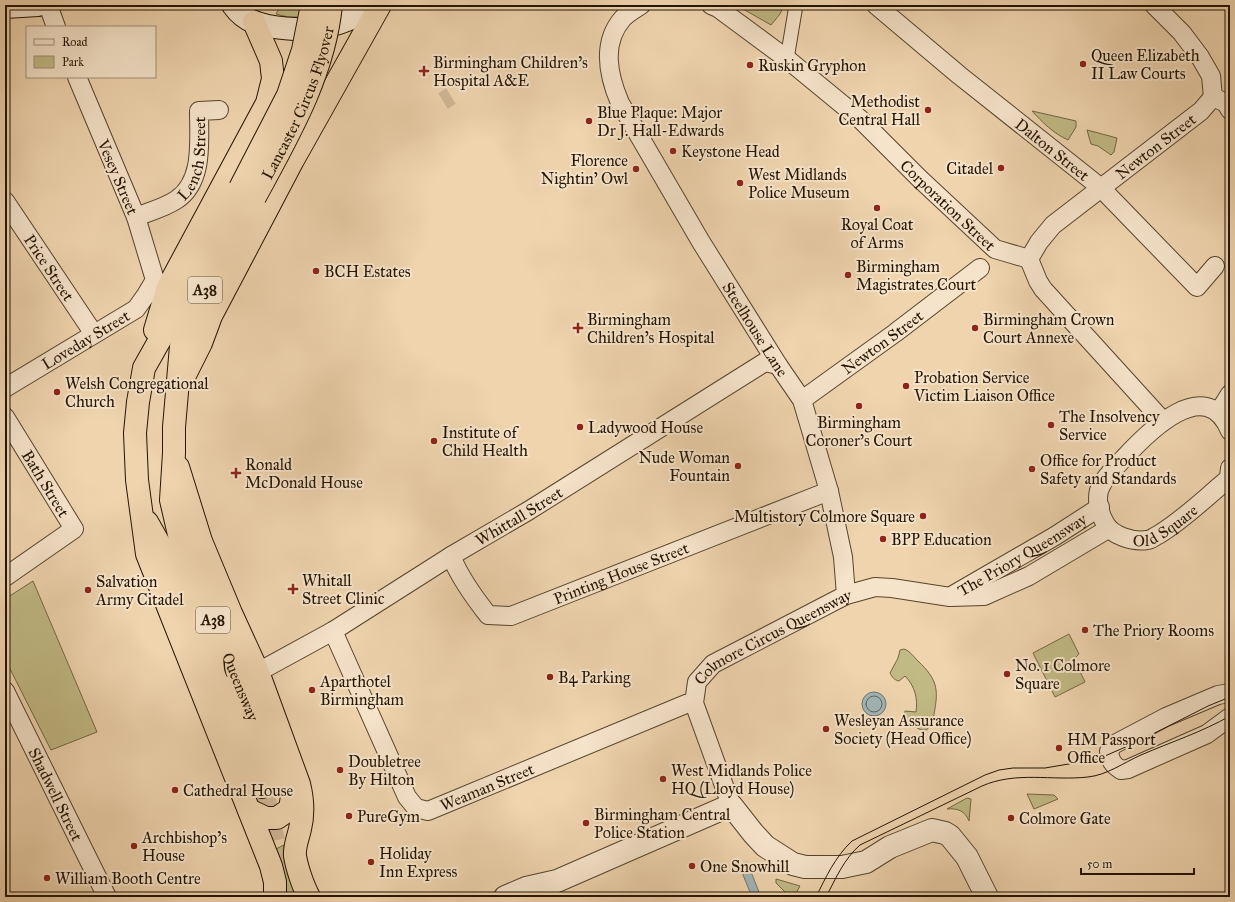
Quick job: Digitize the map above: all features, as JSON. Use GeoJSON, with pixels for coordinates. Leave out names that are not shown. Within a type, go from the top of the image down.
{"type":"FeatureCollection","features":[{"type":"Feature","properties":{"kind":"highway","name":"Lancaster Circus Flyover"},"geometry":{"type":"LineString","coordinates":[[248,192],[288,95],[303,50],[312,5]]}},
{"type":"Feature","properties":{"kind":"highway","name":"Lancaster Circus Flyover"},"geometry":{"type":"LineString","coordinates":[[248,192],[294,125],[310,90],[321,57],[331,5]]}},
{"type":"Feature","properties":{"kind":"highway"},"geometry":{"type":"LineString","coordinates":[[176,391],[201,343],[211,316],[293,160],[380,5]]}},
{"type":"Feature","properties":{"kind":"highway"},"geometry":{"type":"LineString","coordinates":[[144,368],[168,287],[267,102],[273,79],[271,61],[254,22]]}},
{"type":"Feature","properties":{"kind":"highway","name":"A38"},"geometry":{"type":"LineString","coordinates":[[142,512],[137,480],[135,433],[138,402],[144,368],[175,313],[248,192]]}},
{"type":"Feature","properties":{"kind":"highway","name":"A38"},"geometry":{"type":"LineString","coordinates":[[174,452],[176,391],[181,346],[198,302],[248,192]]}},
{"type":"Feature","properties":{"kind":"highway"},"geometry":{"type":"LineString","coordinates":[[174,452],[201,541],[231,613],[258,672],[299,784],[304,803],[300,829],[296,840],[295,856],[309,897]]}},
{"type":"Feature","properties":{"kind":"highway","name":"Queensway"},"geometry":{"type":"LineString","coordinates":[[142,512],[169,561],[271,784],[209,609],[183,552],[171,500],[174,452]]}},
{"type":"Feature","properties":{"kind":"highway"},"geometry":{"type":"LineString","coordinates":[[142,512],[147,554],[271,866],[275,882],[275,897]]}},
{"type":"Feature","properties":{"kind":"highway"},"geometry":{"type":"LineString","coordinates":[[249,810],[266,818],[277,818],[290,809],[294,784],[290,760]]}},
{"type":"Feature","properties":{"kind":"street"},"geometry":{"type":"LineString","coordinates":[[5,7],[38,5]]}},
{"type":"Feature","properties":{"kind":"street"},"geometry":{"type":"LineString","coordinates":[[48,5],[56,26]]}},
{"type":"Feature","properties":{"kind":"street"},"geometry":{"type":"LineString","coordinates":[[232,6],[254,22],[284,28],[316,28],[340,23],[361,14],[374,5]]}},
{"type":"Feature","properties":{"kind":"street","name":"Steelhouse Lane"},"geometry":{"type":"LineString","coordinates":[[640,5],[624,17],[612,37],[609,52],[612,84],[620,103],[701,242],[778,365],[802,400],[823,470],[823,493],[843,557],[846,595]]}},
{"type":"Feature","properties":{"kind":"street","name":"Corporation Street"},"geometry":{"type":"LineString","coordinates":[[711,5],[718,8],[787,59],[860,119],[919,178],[995,249],[1029,259]]}},
{"type":"Feature","properties":{"kind":"street"},"geometry":{"type":"LineString","coordinates":[[787,59],[796,5]]}},
{"type":"Feature","properties":{"kind":"street","name":"Dalton Street"},"geometry":{"type":"LineString","coordinates":[[876,5],[959,75],[1100,187],[1197,287],[1215,266]]}},
{"type":"Feature","properties":{"kind":"street"},"geometry":{"type":"LineString","coordinates":[[1154,5],[1166,12],[1200,57],[1211,76],[1213,97],[1226,103],[1230,110]]}},
{"type":"Feature","properties":{"kind":"street","name":"Vesey Street"},"geometry":{"type":"LineString","coordinates":[[77,78],[136,217],[155,280]]}},
{"type":"Feature","properties":{"kind":"street","name":"Newton Street"},"geometry":{"type":"LineString","coordinates":[[1029,259],[1039,242],[1052,225],[1201,111],[1213,97]]}},
{"type":"Feature","properties":{"kind":"street","name":"Lench Street"},"geometry":{"type":"LineString","coordinates":[[136,217],[176,200],[190,186],[196,170],[199,112],[219,110]]}},
{"type":"Feature","properties":{"kind":"street","name":"Price Street"},"geometry":{"type":"LineString","coordinates":[[5,202],[94,334]]}},
{"type":"Feature","properties":{"kind":"street"},"geometry":{"type":"LineString","coordinates":[[1029,259],[1043,289],[1163,421]]}},
{"type":"Feature","properties":{"kind":"street","name":"Newton Street"},"geometry":{"type":"LineString","coordinates":[[802,400],[895,333],[980,268]]}},
{"type":"Feature","properties":{"kind":"street","name":"Loveday Street"},"geometry":{"type":"LineString","coordinates":[[5,388],[136,309],[155,280]]}},
{"type":"Feature","properties":{"kind":"street","name":"Whittall Street"},"geometry":{"type":"LineString","coordinates":[[258,672],[333,631],[451,556],[528,511],[765,362],[778,365]]}},
{"type":"Feature","properties":{"kind":"street"},"geometry":{"type":"LineString","coordinates":[[1230,394],[1218,413],[1227,424],[1230,431]]}},
{"type":"Feature","properties":{"kind":"street","name":"Old Square"},"geometry":{"type":"LineString","coordinates":[[1218,413],[1213,409],[1202,405],[1190,407],[1163,421],[1137,444],[1101,485],[1097,497],[1103,521],[1108,529],[1125,538],[1148,540],[1175,525],[1228,483]]}},
{"type":"Feature","properties":{"kind":"street","name":"Bath Street"},"geometry":{"type":"LineString","coordinates":[[5,417],[74,529],[5,576]]}},
{"type":"Feature","properties":{"kind":"street","name":"Printing House Street"},"geometry":{"type":"LineString","coordinates":[[451,556],[457,570],[471,593],[488,615],[512,616],[823,493]]}},
{"type":"Feature","properties":{"kind":"street","name":"The Priory Queensway"},"geometry":{"type":"LineString","coordinates":[[950,597],[1050,539],[1100,507]]}},
{"type":"Feature","properties":{"kind":"street","name":"The Priory Queensway"},"geometry":{"type":"LineString","coordinates":[[950,597],[984,596],[1028,576],[1108,529]]}},
{"type":"Feature","properties":{"kind":"street","name":"Colmore Circus Queensway"},"geometry":{"type":"LineString","coordinates":[[950,597],[892,588],[874,587],[846,595],[713,664],[697,682],[694,702],[732,805],[753,833],[765,846],[776,854],[793,864],[805,867],[842,867],[866,862],[890,847],[932,830],[950,836],[964,853],[988,897]]}},
{"type":"Feature","properties":{"kind":"street","name":"Weaman Street"},"geometry":{"type":"LineString","coordinates":[[333,631],[407,797],[416,808],[428,811],[694,702]]}},
{"type":"Feature","properties":{"kind":"street","name":"Shadwell Street"},"geometry":{"type":"LineString","coordinates":[[5,692],[106,897]]}},
{"type":"Feature","properties":{"kind":"street"},"geometry":{"type":"LineString","coordinates":[[1230,693],[1218,696],[1166,717],[1113,745],[1109,751],[1110,759],[1114,765],[1121,770],[1128,769],[1207,734],[1230,717]]}},
{"type":"Feature","properties":{"kind":"street"},"geometry":{"type":"LineString","coordinates":[[505,897],[526,888],[557,882],[732,805]]}},
{"type":"Feature","properties":{"kind":"green space"},"geometry":{"type":"Polygon","coordinates":[[[281,5],[301,5],[299,17],[288,17],[276,14],[281,5]]]}},
{"type":"Feature","properties":{"kind":"green space"},"geometry":{"type":"Polygon","coordinates":[[[736,5],[784,5],[780,14],[771,25],[736,5]]]}},
{"type":"Feature","properties":{"kind":"green space"},"geometry":{"type":"Polygon","coordinates":[[[1032,111],[1076,121],[1076,127],[1068,140],[1048,127],[1032,111]]]}},
{"type":"Feature","properties":{"kind":"green space"},"geometry":{"type":"Polygon","coordinates":[[[1087,130],[1117,138],[1114,152],[1111,155],[1098,146],[1091,144],[1087,130]]]}},
{"type":"Feature","properties":{"kind":"green space"},"geometry":{"type":"Polygon","coordinates":[[[33,581],[97,732],[51,750],[5,659],[5,599],[33,581]]]}},
{"type":"Feature","properties":{"kind":"green space"},"geometry":{"type":"Polygon","coordinates":[[[1069,634],[1079,654],[1074,659],[1085,682],[1055,697],[1033,653],[1069,634]]]}},
{"type":"Feature","properties":{"kind":"green space"},"geometry":{"type":"Polygon","coordinates":[[[904,649],[924,667],[933,679],[935,685],[936,705],[931,725],[926,730],[921,730],[905,721],[905,711],[916,712],[917,702],[915,693],[905,676],[899,681],[893,678],[890,673],[898,658],[900,650],[904,649]]]}},
{"type":"Feature","properties":{"kind":"green space"},"geometry":{"type":"Polygon","coordinates":[[[1027,794],[1054,795],[1058,799],[1034,809],[1027,794]]]}},
{"type":"Feature","properties":{"kind":"green space"},"geometry":{"type":"Polygon","coordinates":[[[967,798],[971,799],[969,821],[961,811],[947,809],[967,798]]]}},
{"type":"Feature","properties":{"kind":"green space"},"geometry":{"type":"Polygon","coordinates":[[[284,845],[288,872],[297,897],[287,897],[283,878],[274,850],[284,845]]]}},
{"type":"Feature","properties":{"kind":"green space"},"geometry":{"type":"Polygon","coordinates":[[[776,879],[800,886],[794,897],[790,897],[776,883],[776,879]]]}},
{"type":"Feature","properties":{"kind":"water"},"geometry":{"type":"Polygon","coordinates":[[[874,692],[879,693],[885,699],[885,709],[879,715],[874,716],[869,715],[863,709],[862,704],[863,699],[869,693],[874,692]]]}},
{"type":"Feature","properties":{"kind":"water"},"geometry":{"type":"Polygon","coordinates":[[[747,862],[761,897],[752,897],[739,865],[747,862]]]}},
{"type":"Feature","properties":{"kind":"tunnel"},"geometry":{"type":"LineString","coordinates":[[443,101],[451,96]]}},
{"type":"Feature","properties":{"kind":"tunnel"},"geometry":{"type":"LineString","coordinates":[[262,787],[282,876]]}},
{"type":"Feature","properties":{"kind":"tram line"},"geometry":{"type":"LineString","coordinates":[[816,897],[836,860],[852,841],[985,775],[999,770],[1013,768],[1045,768],[1098,759],[1137,742],[1208,706],[1230,697]]}},
{"type":"Feature","properties":{"kind":"tram line"},"geometry":{"type":"LineString","coordinates":[[826,897],[849,856],[860,845],[982,786],[995,781],[1008,779],[1034,777],[1075,778],[1095,776],[1197,732],[1230,716]]}},
{"type":"Feature","properties":{"kind":"place","name":"Queen Elizabeth II Law Courts"},"geometry":{"type":"Point","coordinates":[1083,64]}},
{"type":"Feature","properties":{"kind":"place","name":"Ruskin Gryphon"},"geometry":{"type":"Point","coordinates":[750,65]}},
{"type":"Feature","properties":{"kind":"place","name":"Birmingham Children's Hospital A&E"},"geometry":{"type":"Point","coordinates":[424,71]}},
{"type":"Feature","properties":{"kind":"place","name":"Methodist Central Hall"},"geometry":{"type":"Point","coordinates":[928,110]}},
{"type":"Feature","properties":{"kind":"place","name":"Blue Plaque: Major Dr J. Hall-Edwards"},"geometry":{"type":"Point","coordinates":[589,121]}},
{"type":"Feature","properties":{"kind":"place","name":"Keystone Head"},"geometry":{"type":"Point","coordinates":[673,151]}},
{"type":"Feature","properties":{"kind":"place","name":"Citadel"},"geometry":{"type":"Point","coordinates":[1001,168]}},
{"type":"Feature","properties":{"kind":"place","name":"Florence Nightin' Owl"},"geometry":{"type":"Point","coordinates":[636,169]}},
{"type":"Feature","properties":{"kind":"place","name":"West Midlands Police Museum"},"geometry":{"type":"Point","coordinates":[740,183]}},
{"type":"Feature","properties":{"kind":"place","name":"Royal Coat of Arms"},"geometry":{"type":"Point","coordinates":[877,208]}},
{"type":"Feature","properties":{"kind":"place","name":"BCH Estates"},"geometry":{"type":"Point","coordinates":[316,271]}},
{"type":"Feature","properties":{"kind":"place","name":"Birmingham Magistrates Court"},"geometry":{"type":"Point","coordinates":[848,275]}},
{"type":"Feature","properties":{"kind":"place","name":"Birmingham Children's Hospital"},"geometry":{"type":"Point","coordinates":[578,328]}},
{"type":"Feature","properties":{"kind":"place","name":"Birmingham Crown Court Annexe"},"geometry":{"type":"Point","coordinates":[975,328]}},
{"type":"Feature","properties":{"kind":"place","name":"Probation Service Victim Liaison Office"},"geometry":{"type":"Point","coordinates":[906,386]}},
{"type":"Feature","properties":{"kind":"place","name":"Welsh Congregational Church"},"geometry":{"type":"Point","coordinates":[57,392]}},
{"type":"Feature","properties":{"kind":"place","name":"Birmingham Coroner's Court"},"geometry":{"type":"Point","coordinates":[859,406]}},
{"type":"Feature","properties":{"kind":"place","name":"The Insolvency Service"},"geometry":{"type":"Point","coordinates":[1051,425]}},
{"type":"Feature","properties":{"kind":"place","name":"Ladywood House"},"geometry":{"type":"Point","coordinates":[580,427]}},
{"type":"Feature","properties":{"kind":"place","name":"Institute of Child Health"},"geometry":{"type":"Point","coordinates":[434,441]}},
{"type":"Feature","properties":{"kind":"place","name":"Nude Woman Fountain"},"geometry":{"type":"Point","coordinates":[738,466]}},
{"type":"Feature","properties":{"kind":"place","name":"Office for Product Safety and Standards"},"geometry":{"type":"Point","coordinates":[1032,469]}},
{"type":"Feature","properties":{"kind":"place","name":"Ronald McDonald House"},"geometry":{"type":"Point","coordinates":[236,473]}},
{"type":"Feature","properties":{"kind":"place","name":"Multistory Colmore Square"},"geometry":{"type":"Point","coordinates":[923,516]}},
{"type":"Feature","properties":{"kind":"place","name":"BPP Education"},"geometry":{"type":"Point","coordinates":[883,539]}},
{"type":"Feature","properties":{"kind":"place","name":"Whitall Street Clinic"},"geometry":{"type":"Point","coordinates":[293,589]}},
{"type":"Feature","properties":{"kind":"place","name":"Salvation Army Citadel"},"geometry":{"type":"Point","coordinates":[88,590]}},
{"type":"Feature","properties":{"kind":"place","name":"The Priory Rooms"},"geometry":{"type":"Point","coordinates":[1085,630]}},
{"type":"Feature","properties":{"kind":"place","name":"No. 1 Colmore Square"},"geometry":{"type":"Point","coordinates":[1007,674]}},
{"type":"Feature","properties":{"kind":"place","name":"B4 Parking"},"geometry":{"type":"Point","coordinates":[550,677]}},
{"type":"Feature","properties":{"kind":"place","name":"Aparthotel Birmingham"},"geometry":{"type":"Point","coordinates":[312,690]}},
{"type":"Feature","properties":{"kind":"place","name":"Wesleyan Assurance Society (Head Office)"},"geometry":{"type":"Point","coordinates":[826,729]}},
{"type":"Feature","properties":{"kind":"place","name":"HM Passport Office"},"geometry":{"type":"Point","coordinates":[1059,748]}},
{"type":"Feature","properties":{"kind":"place","name":"Doubletree By Hilton"},"geometry":{"type":"Point","coordinates":[340,770]}},
{"type":"Feature","properties":{"kind":"place","name":"West Midlands Police HQ (Lloyd House)"},"geometry":{"type":"Point","coordinates":[663,779]}},
{"type":"Feature","properties":{"kind":"place","name":"Cathedral House"},"geometry":{"type":"Point","coordinates":[175,790]}},
{"type":"Feature","properties":{"kind":"place","name":"PureGym"},"geometry":{"type":"Point","coordinates":[349,816]}},
{"type":"Feature","properties":{"kind":"place","name":"Colmore Gate"},"geometry":{"type":"Point","coordinates":[1011,818]}},
{"type":"Feature","properties":{"kind":"place","name":"Birmingham Central Police Station"},"geometry":{"type":"Point","coordinates":[586,823]}},
{"type":"Feature","properties":{"kind":"place","name":"Archbishop's House"},"geometry":{"type":"Point","coordinates":[134,846]}},
{"type":"Feature","properties":{"kind":"place","name":"Holiday Inn Express"},"geometry":{"type":"Point","coordinates":[371,862]}},
{"type":"Feature","properties":{"kind":"place","name":"One Snowhill"},"geometry":{"type":"Point","coordinates":[692,866]}},
{"type":"Feature","properties":{"kind":"place","name":"William Booth Centre"},"geometry":{"type":"Point","coordinates":[47,878]}}]}
